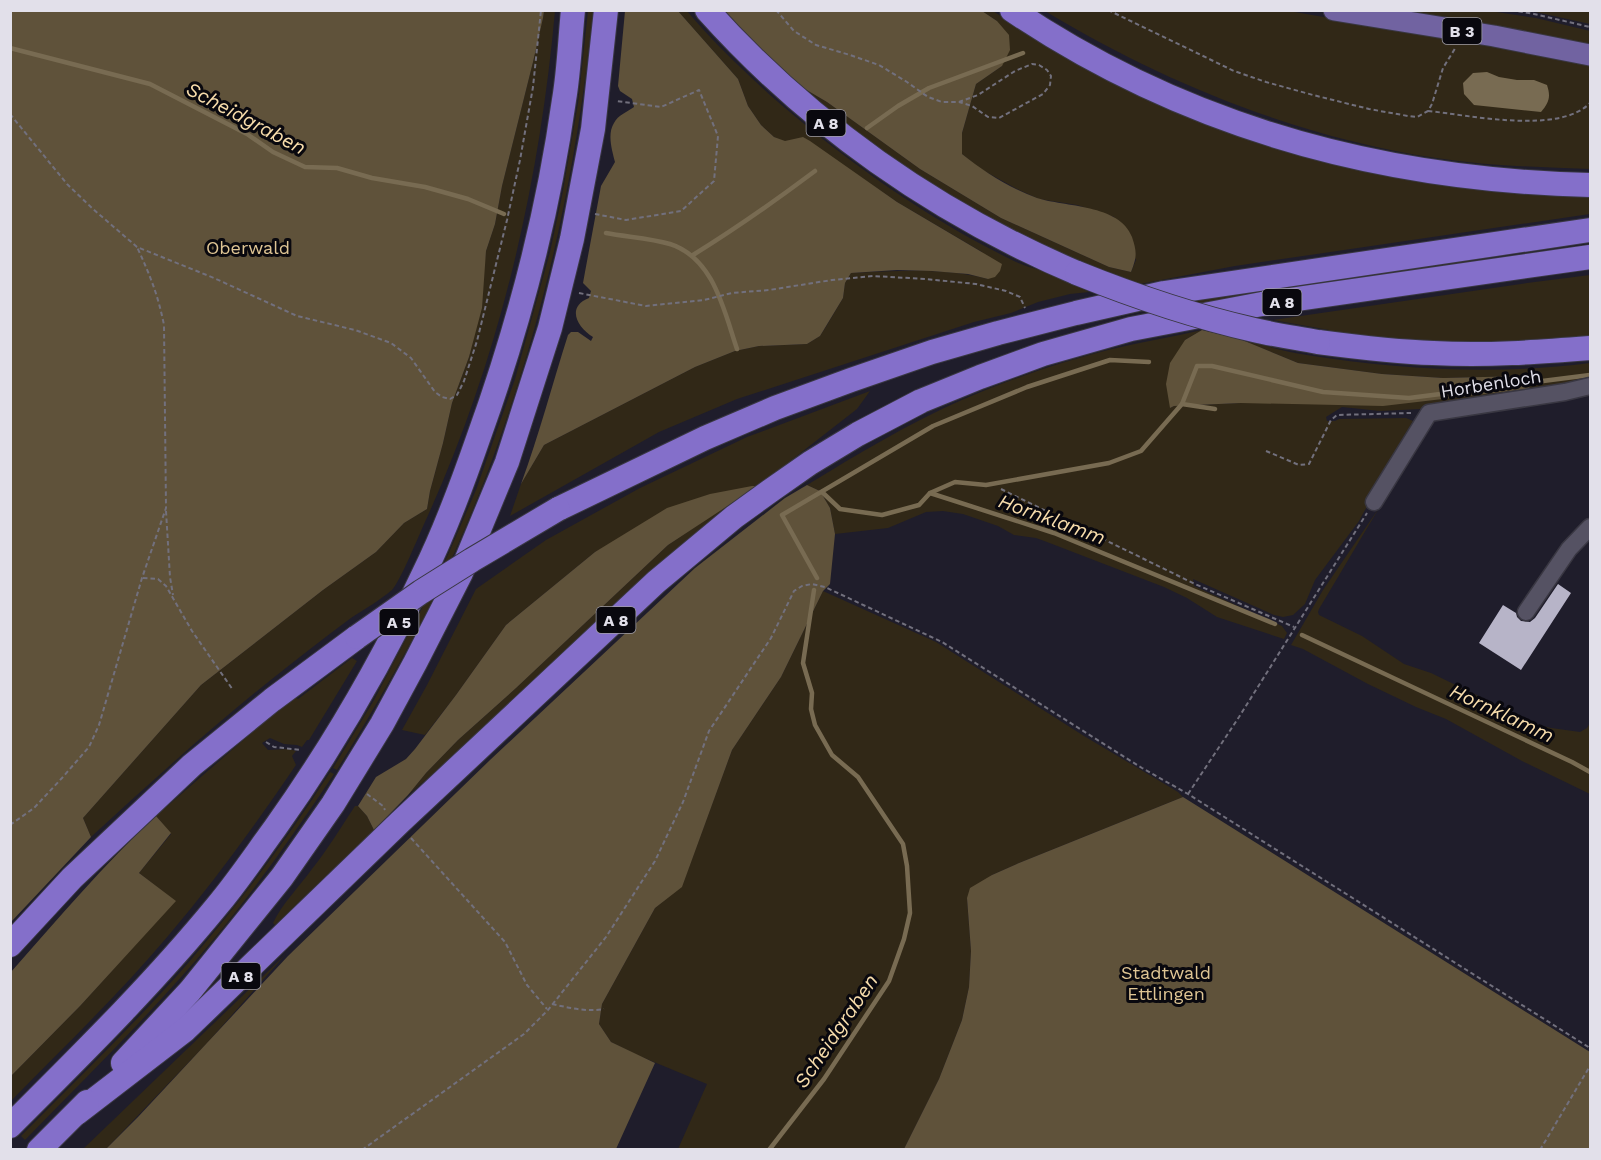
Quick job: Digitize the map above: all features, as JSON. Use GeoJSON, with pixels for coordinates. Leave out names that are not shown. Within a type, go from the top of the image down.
{"type":"FeatureCollection","features":[{"type":"Feature","properties":{"kind":"highway","name":"A 5"},"geometry":{"type":"LineString","coordinates":[[10,1126],[103,1034],[153,980],[240,876],[323,757],[354,706],[425,573],[466,475],[517,322],[544,210],[564,99],[573,10]]}},
{"type":"Feature","properties":{"kind":"highway","name":"A 5"},"geometry":{"type":"LineString","coordinates":[[39,1149],[77,1113],[190,991],[276,885],[333,804],[382,724],[460,573],[507,462],[545,346],[560,290],[593,129],[606,10]]}},
{"type":"Feature","properties":{"kind":"highway","name":"A 8"},"geometry":{"type":"LineString","coordinates":[[707,10],[761,67],[812,112],[868,156],[909,184],[961,216],[1042,258],[1124,292],[1209,319],[1318,342],[1443,354],[1506,354],[1590,348]]}},
{"type":"Feature","properties":{"kind":"highway"},"geometry":{"type":"LineString","coordinates":[[1012,10],[1041,30],[1145,86],[1196,108],[1300,144],[1412,170],[1548,184],[1590,185]]}},
{"type":"Feature","properties":{"kind":"highway","name":"A 8"},"geometry":{"type":"LineString","coordinates":[[10,945],[72,878],[192,765],[272,700],[357,637],[431,585],[558,509],[694,443],[775,408],[850,380],[922,356],[1033,324],[1164,293],[1590,230]]}},
{"type":"Feature","properties":{"kind":"highway","name":"A 8"},"geometry":{"type":"LineString","coordinates":[[77,1113],[185,1030],[400,822],[656,582],[734,517],[858,434],[921,401],[980,377],[1043,354],[1131,329],[1262,304],[1590,256]]}},
{"type":"Feature","properties":{"kind":"main road","name":"B 3"},"geometry":{"type":"LineString","coordinates":[[1334,10],[1533,43],[1590,55]]}},
{"type":"Feature","properties":{"kind":"lane","name":"Horbenloch"},"geometry":{"type":"LineString","coordinates":[[1374,502],[1429,413],[1590,386]]}},
{"type":"Feature","properties":{"kind":"lane"},"geometry":{"type":"LineString","coordinates":[[1526,612],[1569,549],[1590,527]]}},
{"type":"Feature","properties":{"kind":"path"},"geometry":{"type":"LineString","coordinates":[[136,248],[214,278],[297,316],[355,330],[391,343],[411,358],[435,392],[450,399],[457,395],[477,341],[520,160],[533,87],[541,10]]}},
{"type":"Feature","properties":{"kind":"path"},"geometry":{"type":"LineString","coordinates":[[777,10],[794,32],[816,45],[879,65],[928,97],[942,102],[959,102],[972,106],[988,117],[999,118],[1043,94],[1050,85],[1051,76],[1047,70],[1032,64],[1015,71],[978,95],[959,102]]}},
{"type":"Feature","properties":{"kind":"path"},"geometry":{"type":"LineString","coordinates":[[1108,10],[1234,72],[1370,110],[1417,117],[1428,111],[1432,104],[1443,68],[1455,49],[1459,30]]}},
{"type":"Feature","properties":{"kind":"path"},"geometry":{"type":"LineString","coordinates":[[1511,10],[1590,27]]}},
{"type":"Feature","properties":{"kind":"path"},"geometry":{"type":"LineString","coordinates":[[578,210],[626,220],[681,211],[714,181],[718,136],[699,90],[661,107],[597,98]]}},
{"type":"Feature","properties":{"kind":"path"},"geometry":{"type":"LineString","coordinates":[[1428,111],[1526,122],[1563,118],[1585,109],[1590,103]]}},
{"type":"Feature","properties":{"kind":"path"},"geometry":{"type":"LineString","coordinates":[[10,114],[66,184],[136,248],[151,277],[164,326],[166,508],[173,597]]}},
{"type":"Feature","properties":{"kind":"path"},"geometry":{"type":"LineString","coordinates":[[560,290],[646,306],[704,300],[732,293],[769,290],[831,280],[873,276],[926,279],[1006,291],[1020,297],[1033,324]]}},
{"type":"Feature","properties":{"kind":"path"},"geometry":{"type":"LineString","coordinates":[[1266,451],[1299,465],[1309,464],[1331,420],[1337,415],[1429,413]]}},
{"type":"Feature","properties":{"kind":"path"},"geometry":{"type":"LineString","coordinates":[[1001,489],[1195,584],[1295,628]]}},
{"type":"Feature","properties":{"kind":"path"},"geometry":{"type":"LineString","coordinates":[[1188,794],[1374,502]]}},
{"type":"Feature","properties":{"kind":"path"},"geometry":{"type":"LineString","coordinates":[[10,825],[34,808],[62,778],[88,747],[99,725],[142,578],[166,508]]}},
{"type":"Feature","properties":{"kind":"path"},"geometry":{"type":"LineString","coordinates":[[142,578],[158,579],[166,586],[192,631],[233,690]]}},
{"type":"Feature","properties":{"kind":"path"},"geometry":{"type":"LineString","coordinates":[[362,1149],[524,1034],[548,1010],[606,937],[655,861],[683,802],[709,731],[771,638],[794,591],[812,584],[825,587],[942,642],[1142,768],[1188,794],[1590,1048]]}},
{"type":"Feature","properties":{"kind":"path"},"geometry":{"type":"LineString","coordinates":[[267,742],[274,747],[301,750]]}},
{"type":"Feature","properties":{"kind":"path"},"geometry":{"type":"LineString","coordinates":[[367,795],[390,814]]}},
{"type":"Feature","properties":{"kind":"path"},"geometry":{"type":"LineString","coordinates":[[411,838],[505,942],[527,985],[548,1010]]}},
{"type":"Feature","properties":{"kind":"path"},"geometry":{"type":"LineString","coordinates":[[552,1004],[574,1009],[595,1011],[604,1009]]}},
{"type":"Feature","properties":{"kind":"path"},"geometry":{"type":"LineString","coordinates":[[1540,1149],[1590,1066]]}},
{"type":"Feature","properties":{"kind":"shaded area"},"geometry":{"type":"Polygon","coordinates":[[[544,11],[555,11],[548,77],[526,208],[512,272],[474,399],[451,461],[400,578],[392,590],[351,618],[225,717],[91,837],[83,818],[201,685],[323,590],[376,552],[404,523],[427,509],[452,403],[469,357],[486,251],[495,224],[544,11]]]}},
{"type":"Feature","properties":{"kind":"shaded area"},"geometry":{"type":"Polygon","coordinates":[[[588,11],[593,11],[572,163],[539,312],[517,386],[493,458],[465,529],[433,599],[387,686],[337,770],[333,768],[374,700],[447,557],[476,490],[515,379],[550,252],[562,196],[578,103],[588,11]]]}},
{"type":"Feature","properties":{"kind":"shaded area"},"geometry":{"type":"Polygon","coordinates":[[[678,11],[687,11],[717,44],[770,95],[886,186],[981,244],[1019,263],[1057,276],[1089,292],[1038,302],[1011,313],[974,322],[737,399],[659,432],[510,516],[521,484],[544,445],[695,367],[735,351],[759,346],[807,344],[820,336],[827,325],[843,298],[845,283],[851,273],[937,271],[988,279],[982,252],[897,202],[859,176],[774,137],[761,125],[748,106],[738,79],[678,11]]]}},
{"type":"Feature","properties":{"kind":"shaded area"},"geometry":{"type":"Polygon","coordinates":[[[982,11],[993,11],[1028,34],[1341,165],[1393,177],[1474,189],[1590,196],[1590,214],[1235,266],[1140,284],[1101,269],[1099,271],[1019,233],[942,191],[868,142],[798,85],[827,102],[920,169],[1001,218],[1109,267],[1131,272],[1136,260],[1114,217],[1077,205],[1039,199],[979,168],[962,154],[962,133],[976,84],[1002,66],[997,21],[982,11]]]}},
{"type":"Feature","properties":{"kind":"shaded area"},"geometry":{"type":"Polygon","coordinates":[[[1045,11],[1289,11],[1590,63],[1590,169],[1455,161],[1384,149],[1333,136],[1233,104],[1185,84],[1090,37],[1045,11]]]}},
{"type":"Feature","properties":{"kind":"shaded area"},"geometry":{"type":"Polygon","coordinates":[[[1381,11],[1490,11],[1536,18],[1590,31],[1590,47],[1381,11]]]}},
{"type":"Feature","properties":{"kind":"shaded area"},"geometry":{"type":"Polygon","coordinates":[[[1531,11],[1590,11],[1590,24],[1531,11]]]}},
{"type":"Feature","properties":{"kind":"shaded area"},"geometry":{"type":"Polygon","coordinates":[[[1487,72],[1499,77],[1534,80],[1547,85],[1549,96],[1546,106],[1541,112],[1474,105],[1464,94],[1463,83],[1473,73],[1487,72]]]}},
{"type":"Feature","properties":{"kind":"shaded area"},"geometry":{"type":"Polygon","coordinates":[[[1470,258],[1471,264],[1205,304],[1195,301],[1270,288],[1470,258]]]}},
{"type":"Feature","properties":{"kind":"shaded area"},"geometry":{"type":"Polygon","coordinates":[[[1590,275],[1590,337],[1490,342],[1414,342],[1330,332],[1273,320],[1527,283],[1590,275]]]}},
{"type":"Feature","properties":{"kind":"shaded area"},"geometry":{"type":"Polygon","coordinates":[[[1202,330],[1185,340],[1170,408],[1241,403],[1446,398],[1529,389],[1531,380],[1524,376],[1443,378],[1382,374],[1298,363],[1240,339],[1299,354],[1413,367],[1484,370],[1590,363],[1590,384],[1510,398],[1421,409],[1380,411],[1342,407],[1326,417],[1327,421],[1406,418],[1413,421],[1369,494],[1371,499],[1359,521],[1315,580],[1305,604],[1293,615],[1283,617],[1274,615],[1193,579],[1194,586],[1282,626],[1287,633],[1284,639],[1217,617],[1164,587],[1036,538],[1014,535],[998,526],[963,514],[943,511],[926,512],[888,528],[835,534],[830,508],[820,491],[807,485],[923,418],[1000,384],[1123,346],[1202,330]]]}},
{"type":"Feature","properties":{"kind":"shaded area"},"geometry":{"type":"Polygon","coordinates":[[[870,391],[857,409],[758,486],[595,552],[506,625],[425,735],[402,730],[476,589],[546,540],[640,488],[747,437],[870,391]]]}},
{"type":"Feature","properties":{"kind":"shaded area"},"geometry":{"type":"Polygon","coordinates":[[[735,500],[654,568],[408,795],[458,740],[668,545],[735,500]]]}},
{"type":"Feature","properties":{"kind":"shaded area"},"geometry":{"type":"Polygon","coordinates":[[[1379,508],[1319,609],[1319,615],[1362,636],[1404,664],[1431,673],[1532,723],[1580,732],[1590,723],[1590,794],[1522,761],[1446,719],[1416,707],[1291,645],[1323,590],[1379,508]]]}},
{"type":"Feature","properties":{"kind":"shaded area"},"geometry":{"type":"Polygon","coordinates":[[[823,591],[936,642],[1183,797],[992,875],[967,899],[971,951],[969,987],[962,1020],[939,1079],[904,1149],[678,1149],[707,1084],[611,1042],[599,1024],[602,1004],[655,908],[682,886],[732,750],[781,677],[823,591]]]}},
{"type":"Feature","properties":{"kind":"shaded area"},"geometry":{"type":"Polygon","coordinates":[[[352,658],[357,661],[309,740],[302,747],[284,744],[270,738],[262,743],[268,750],[296,751],[292,756],[296,765],[218,874],[130,979],[11,1101],[11,1076],[80,1006],[175,901],[139,873],[171,834],[156,816],[294,696],[298,699],[352,658]]]}},
{"type":"Feature","properties":{"kind":"shaded area"},"geometry":{"type":"Polygon","coordinates":[[[330,772],[334,774],[291,838],[213,940],[145,1017],[25,1140],[21,1136],[189,962],[245,893],[330,772]]]}},
{"type":"Feature","properties":{"kind":"shaded area"},"geometry":{"type":"Polygon","coordinates":[[[355,806],[358,806],[367,816],[374,830],[275,925],[273,923],[281,909],[324,854],[355,806]]]}},
{"type":"Feature","properties":{"kind":"shaded area"},"geometry":{"type":"Polygon","coordinates":[[[286,954],[208,1042],[106,1149],[82,1150],[286,954]]]}},
{"type":"Feature","properties":{"kind":"green space","name":"Oberwald"},"geometry":{"type":"Polygon","coordinates":[[[11,10],[544,11],[495,224],[486,251],[482,308],[469,357],[452,403],[427,509],[404,523],[376,552],[323,590],[201,685],[83,818],[91,837],[11,922],[11,10]]]}},
{"type":"Feature","properties":{"kind":"green space"},"geometry":{"type":"Polygon","coordinates":[[[625,11],[678,11],[738,79],[748,106],[761,125],[774,137],[785,141],[803,137],[897,202],[1002,264],[995,277],[988,279],[968,274],[932,271],[897,270],[851,273],[845,283],[843,298],[820,336],[807,344],[759,346],[735,351],[695,367],[544,445],[521,484],[568,335],[571,332],[578,332],[591,341],[593,337],[582,328],[576,312],[578,306],[589,298],[591,291],[583,283],[601,186],[615,162],[611,142],[612,127],[618,118],[634,107],[632,99],[620,91],[618,86],[625,11]]]}},
{"type":"Feature","properties":{"kind":"green space"},"geometry":{"type":"Polygon","coordinates":[[[721,11],[982,11],[997,21],[1009,35],[1010,50],[1002,66],[976,84],[962,133],[962,154],[998,179],[1027,194],[1048,201],[1090,208],[1116,218],[1126,226],[1134,242],[1136,254],[1131,272],[1109,267],[1001,218],[920,169],[827,102],[798,85],[721,11]]]}},
{"type":"Feature","properties":{"kind":"green space"},"geometry":{"type":"Polygon","coordinates":[[[1202,330],[1240,339],[1298,363],[1382,374],[1443,378],[1524,376],[1531,380],[1529,389],[1383,406],[1241,403],[1170,408],[1166,384],[1170,363],[1185,340],[1202,330]]]}},
{"type":"Feature","properties":{"kind":"green space"},"geometry":{"type":"Polygon","coordinates":[[[807,485],[820,491],[830,508],[835,534],[830,584],[823,591],[781,677],[732,750],[682,887],[655,908],[602,1004],[599,1024],[611,1042],[655,1063],[616,1149],[106,1149],[288,956],[490,760],[695,568],[785,498],[807,485]]]}},
{"type":"Feature","properties":{"kind":"green space"},"geometry":{"type":"Polygon","coordinates":[[[758,486],[668,545],[458,740],[374,830],[367,816],[358,806],[376,777],[406,759],[415,749],[506,625],[595,552],[667,508],[710,494],[758,486]]]}},
{"type":"Feature","properties":{"kind":"green space","name":"Stadtwald Ettlingen"},"geometry":{"type":"Polygon","coordinates":[[[1183,797],[1590,1052],[1590,1149],[904,1149],[939,1079],[962,1020],[969,987],[971,951],[967,898],[970,888],[1019,863],[1183,797]]]}},
{"type":"Feature","properties":{"kind":"green space"},"geometry":{"type":"Polygon","coordinates":[[[156,816],[171,833],[139,873],[176,901],[80,1006],[11,1076],[11,972],[100,872],[156,816]]]}},
{"type":"Feature","properties":{"kind":"building"},"geometry":{"type":"Polygon","coordinates":[[[1558,584],[1571,593],[1521,670],[1479,643],[1503,605],[1516,613],[1521,621],[1530,622],[1558,584]]]}},
{"type":"Feature","properties":{"kind":"waterway","name":"Scheidgraben"},"geometry":{"type":"LineString","coordinates":[[10,48],[150,84],[247,134],[273,152],[305,167],[337,168],[372,178],[425,187],[468,199],[504,214]]}},
{"type":"Feature","properties":{"kind":"waterway"},"geometry":{"type":"LineString","coordinates":[[867,128],[929,88],[1023,53]]}},
{"type":"Feature","properties":{"kind":"waterway"},"geometry":{"type":"LineString","coordinates":[[693,255],[815,171]]}},
{"type":"Feature","properties":{"kind":"waterway","name":"Scheidgraben"},"geometry":{"type":"LineString","coordinates":[[606,233],[670,244],[685,251],[697,261],[707,273],[722,303],[737,349]]}},
{"type":"Feature","properties":{"kind":"waterway"},"geometry":{"type":"LineString","coordinates":[[817,578],[782,515],[933,426],[1027,387],[1110,360],[1149,362]]}},
{"type":"Feature","properties":{"kind":"waterway"},"geometry":{"type":"LineString","coordinates":[[1182,404],[1197,366],[1212,366],[1323,392],[1409,398],[1590,375]]}},
{"type":"Feature","properties":{"kind":"waterway"},"geometry":{"type":"LineString","coordinates":[[930,493],[955,482],[986,485],[1109,463],[1141,451],[1182,404],[1215,409]]}},
{"type":"Feature","properties":{"kind":"waterway","name":"Hornklamm"},"geometry":{"type":"LineString","coordinates":[[822,492],[840,509],[882,515],[919,505],[930,493],[1054,533],[1275,624]]}},
{"type":"Feature","properties":{"kind":"waterway","name":"Scheidgraben"},"geometry":{"type":"LineString","coordinates":[[769,1150],[824,1079],[889,981],[904,939],[910,913],[903,844],[858,777],[832,755],[815,725],[811,709],[812,693],[803,663],[814,590]]}},
{"type":"Feature","properties":{"kind":"waterway","name":"Hornklamm"},"geometry":{"type":"LineString","coordinates":[[1302,635],[1590,772]]}}]}
